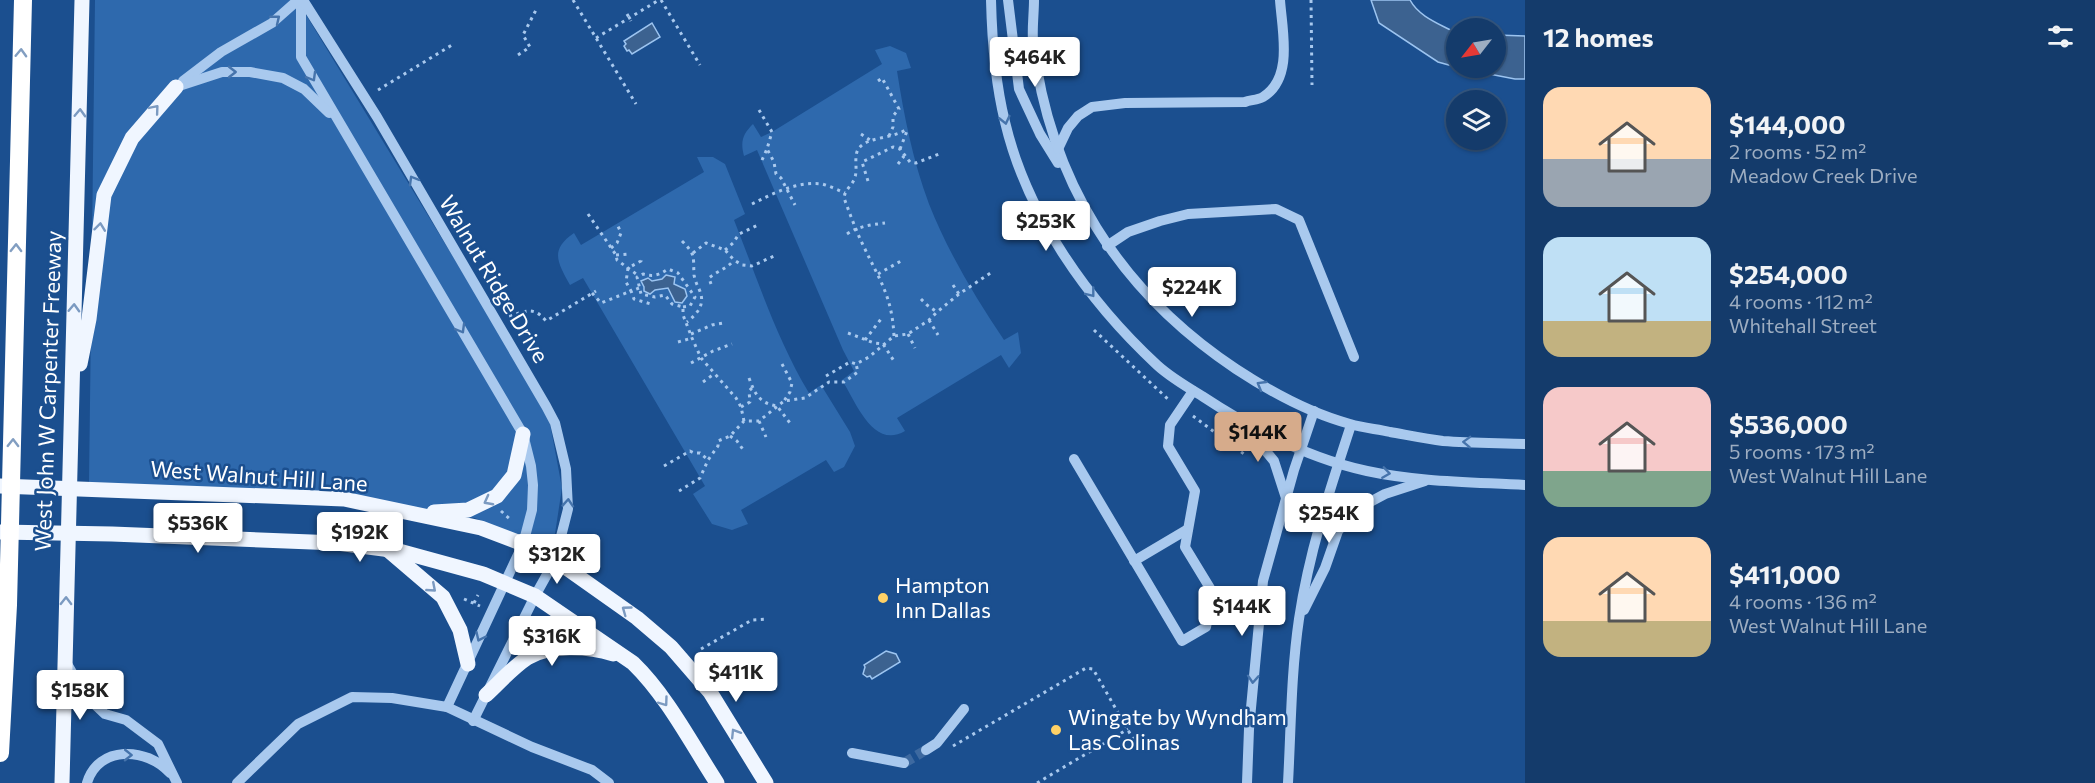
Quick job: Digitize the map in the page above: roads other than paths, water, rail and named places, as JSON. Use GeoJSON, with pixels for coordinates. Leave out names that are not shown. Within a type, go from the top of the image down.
{"type":"FeatureCollection","features":[{"type":"Feature","properties":{"kind":"highway","name":"West John W Carpenter Freeway"},"geometry":{"type":"LineString","coordinates":[[0,753],[9,593],[23,0]]}},
{"type":"Feature","properties":{"kind":"main road","name":"West John W Carpenter Freeway"},"geometry":{"type":"LineString","coordinates":[[62,783],[82,0]]}},
{"type":"Feature","properties":{"kind":"main road"},"geometry":{"type":"LineString","coordinates":[[72,409],[89,319],[104,195],[132,138],[176,87]]}},
{"type":"Feature","properties":{"kind":"main road"},"geometry":{"type":"LineString","coordinates":[[413,513],[468,510],[497,496],[514,475],[523,434]]}},
{"type":"Feature","properties":{"kind":"main road","name":"West Walnut Hill Lane"},"geometry":{"type":"LineString","coordinates":[[0,486],[344,499],[481,528],[523,544],[555,560],[637,618],[670,648],[710,692],[766,783]]}},
{"type":"Feature","properties":{"kind":"main road"},"geometry":{"type":"LineString","coordinates":[[0,532],[337,543],[399,551],[483,574],[535,596],[626,658],[643,673],[717,783]]}},
{"type":"Feature","properties":{"kind":"main road"},"geometry":{"type":"LineString","coordinates":[[388,550],[442,597],[460,630],[468,664]]}},
{"type":"Feature","properties":{"kind":"main road"},"geometry":{"type":"LineString","coordinates":[[486,695],[528,657],[552,650],[577,647],[626,658]]}},
{"type":"Feature","properties":{"kind":"street"},"geometry":{"type":"LineString","coordinates":[[176,87],[221,52],[272,23],[301,0]]}},
{"type":"Feature","properties":{"kind":"street"},"geometry":{"type":"LineString","coordinates":[[301,0],[301,57],[523,434],[531,466],[532,510],[523,544],[447,707]]}},
{"type":"Feature","properties":{"kind":"street","name":"Walnut Ridge Drive"},"geometry":{"type":"LineString","coordinates":[[301,0],[377,117],[555,423],[568,485],[568,509],[555,560],[473,721]]}},
{"type":"Feature","properties":{"kind":"street"},"geometry":{"type":"LineString","coordinates":[[991,0],[993,52],[1005,122],[1040,215],[1073,270],[1113,322],[1159,366],[1241,422],[1300,449],[1338,463],[1368,471],[1434,479],[1525,485]]}},
{"type":"Feature","properties":{"kind":"street"},"geometry":{"type":"LineString","coordinates":[[1008,0],[1019,89],[1040,134],[1107,246],[1178,326],[1260,385],[1314,411],[1351,425],[1441,441],[1525,444]]}},
{"type":"Feature","properties":{"kind":"street"},"geometry":{"type":"LineString","coordinates":[[1034,0],[1033,39],[1045,103],[1052,134],[1073,187]]}},
{"type":"Feature","properties":{"kind":"street"},"geometry":{"type":"LineString","coordinates":[[1058,149],[1068,128],[1078,116],[1092,107],[1125,103],[1245,102],[1263,97],[1279,81],[1284,54],[1280,0]]}},
{"type":"Feature","properties":{"kind":"street"},"geometry":{"type":"LineString","coordinates":[[176,87],[222,72],[250,72],[283,78],[304,89],[338,122]]}},
{"type":"Feature","properties":{"kind":"street"},"geometry":{"type":"LineString","coordinates":[[1107,246],[1128,232],[1188,214],[1276,209],[1299,220],[1354,357]]}},
{"type":"Feature","properties":{"kind":"street"},"geometry":{"type":"LineString","coordinates":[[1074,459],[1182,641],[1206,627],[1213,593],[1185,548],[1195,491],[1168,446],[1170,425],[1193,391]]}},
{"type":"Feature","properties":{"kind":"street"},"geometry":{"type":"LineString","coordinates":[[1247,783],[1249,729],[1263,581],[1300,449],[1314,411]]}},
{"type":"Feature","properties":{"kind":"street"},"geometry":{"type":"LineString","coordinates":[[1241,422],[1274,461],[1286,498]]}},
{"type":"Feature","properties":{"kind":"street"},"geometry":{"type":"LineString","coordinates":[[1288,783],[1299,621],[1309,561],[1351,425]]}},
{"type":"Feature","properties":{"kind":"street"},"geometry":{"type":"LineString","coordinates":[[1299,621],[1325,568],[1338,531],[1357,509],[1394,490],[1434,479]]}},
{"type":"Feature","properties":{"kind":"street"},"geometry":{"type":"LineString","coordinates":[[1134,561],[1188,530]]}},
{"type":"Feature","properties":{"kind":"street"},"geometry":{"type":"LineString","coordinates":[[1213,593],[1260,605]]}},
{"type":"Feature","properties":{"kind":"street"},"geometry":{"type":"LineString","coordinates":[[65,659],[85,695],[105,714],[126,720],[158,744],[176,780]]}},
{"type":"Feature","properties":{"kind":"street"},"geometry":{"type":"LineString","coordinates":[[237,783],[298,724],[352,698],[392,698],[447,707],[532,747],[592,770],[609,783]]}},
{"type":"Feature","properties":{"kind":"street"},"geometry":{"type":"LineString","coordinates":[[926,750],[937,743],[964,709]]}},
{"type":"Feature","properties":{"kind":"street"},"geometry":{"type":"LineString","coordinates":[[852,753],[904,763]]}},
{"type":"Feature","properties":{"kind":"street"},"geometry":{"type":"LineString","coordinates":[[87,783],[93,771],[107,758],[126,754],[153,759],[165,767],[176,780]]}},
{"type":"Feature","properties":{"kind":"tunnel"},"geometry":{"type":"LineString","coordinates":[[904,763],[926,750]]}},
{"type":"Feature","properties":{"kind":"place","name":"Hampton Inn Dallas"},"geometry":{"type":"Point","coordinates":[883,598]}},
{"type":"Feature","properties":{"kind":"place","name":"Wingate by Wyndham Las Colinas"},"geometry":{"type":"Point","coordinates":[1056,730]}}]}
